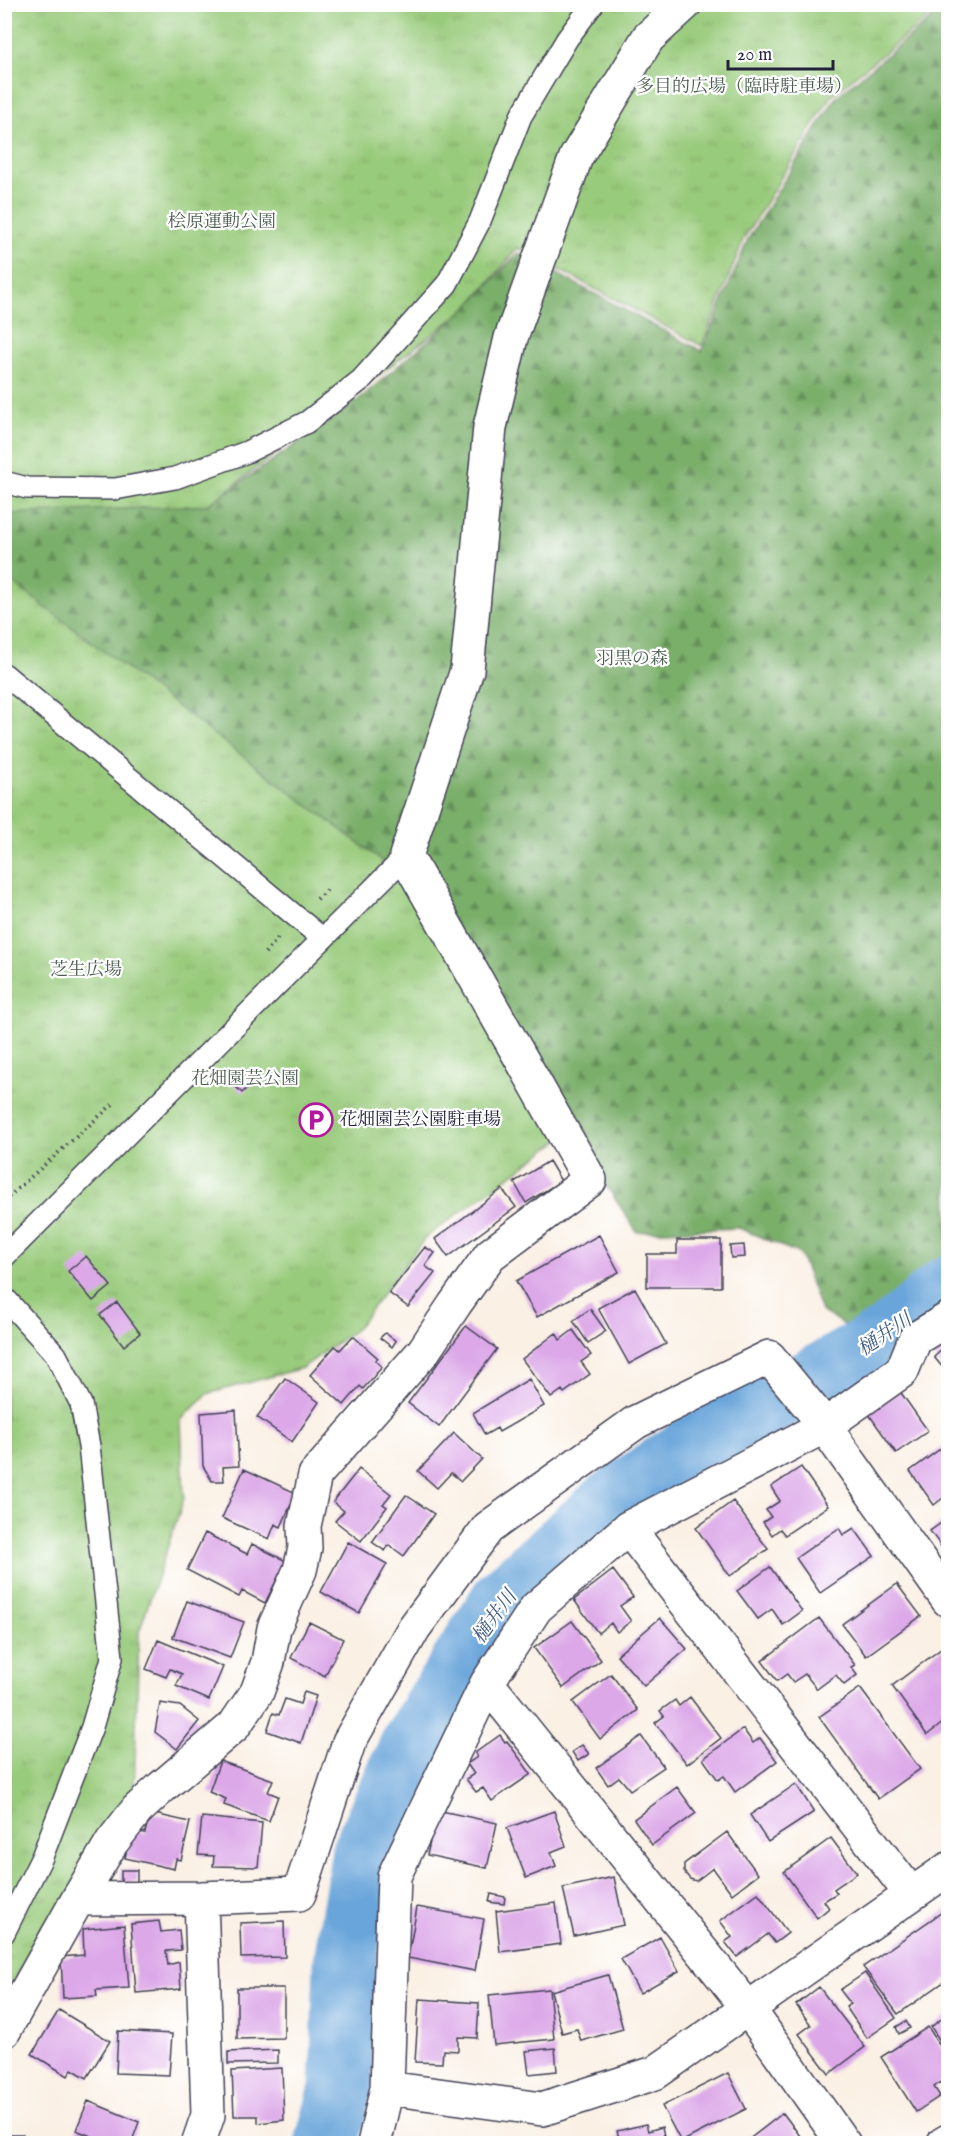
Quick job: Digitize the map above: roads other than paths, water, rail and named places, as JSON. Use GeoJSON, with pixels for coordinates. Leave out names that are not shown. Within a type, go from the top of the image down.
{"type":"FeatureCollection","features":[{"type":"Feature","properties":{"kind":"street"},"geometry":{"type":"LineString","coordinates":[[4,2031],[112,1842],[137,1810],[162,1786],[234,1726],[257,1692],[268,1662],[274,1628],[300,1570],[305,1548],[304,1526],[315,1475],[423,1352],[490,1255],[590,1180],[406,856],[467,670],[490,428],[511,338],[576,157],[648,38],[684,4]]}},
{"type":"Feature","properties":{"kind":"street"},"geometry":{"type":"LineString","coordinates":[[374,2144],[387,2088],[394,1876],[487,1683],[537,1608],[628,1528],[902,1371],[915,1339],[948,1319]]}},
{"type":"Feature","properties":{"kind":"street"},"geometry":{"type":"LineString","coordinates":[[78,1899],[299,1894],[349,1742],[414,1628],[488,1528],[636,1422],[769,1357],[819,1420],[948,1600]]}},
{"type":"Feature","properties":{"kind":"street"},"geometry":{"type":"LineString","coordinates":[[628,1528],[911,1894]]}},
{"type":"Feature","properties":{"kind":"street"},"geometry":{"type":"LineString","coordinates":[[487,1683],[747,2007],[844,2144]]}},
{"type":"Feature","properties":{"kind":"street"},"geometry":{"type":"LineString","coordinates":[[387,2088],[542,2109],[655,2073],[948,1869]]}},
{"type":"Feature","properties":{"kind":"street"},"geometry":{"type":"LineString","coordinates":[[198,2144],[208,2115],[201,1898]]}},
{"type":"Feature","properties":{"kind":"street"},"geometry":{"type":"LineString","coordinates":[[943,2144],[948,2141]]}},
{"type":"Feature","properties":{"kind":"lane"},"geometry":{"type":"LineString","coordinates":[[4,482],[27,488],[115,489],[175,478],[247,452],[307,422],[361,380],[447,284],[480,221],[521,116],[567,39],[592,4]]}},
{"type":"Feature","properties":{"kind":"lane"},"geometry":{"type":"LineString","coordinates":[[4,674],[323,939]]}},
{"type":"Feature","properties":{"kind":"lane"},"geometry":{"type":"LineString","coordinates":[[4,1257],[406,856]]}},
{"type":"Feature","properties":{"kind":"lane"},"geometry":{"type":"LineString","coordinates":[[4,1297],[56,1355],[81,1404],[89,1446],[112,1658],[92,1727],[42,1857],[4,1933]]}},
{"type":"Feature","properties":{"kind":"waterway","name":"樋井川"},"geometry":{"type":"LineString","coordinates":[[326,2144],[341,2089],[345,1961],[363,1851],[412,1743],[503,1598],[614,1499],[689,1449],[891,1335],[948,1287]]}},
{"type":"Feature","properties":{"kind":"place","name":"花畑園芸公園駐車場"},"geometry":{"type":"Point","coordinates":[316,1120]}},
{"type":"Feature","properties":{"kind":"park label","name":"多目的広場（臨時駐車場）"},"geometry":{"type":"Point","coordinates":[744,87]}},
{"type":"Feature","properties":{"kind":"park label","name":"桧原運動公園"},"geometry":{"type":"Point","coordinates":[222,222]}},
{"type":"Feature","properties":{"kind":"park label","name":"羽黒の森"},"geometry":{"type":"Point","coordinates":[632,659]}},
{"type":"Feature","properties":{"kind":"park label","name":"芝生広場"},"geometry":{"type":"Point","coordinates":[86,970]}},
{"type":"Feature","properties":{"kind":"park label","name":"花畑園芸公園"},"geometry":{"type":"Point","coordinates":[245,1079]}}]}
